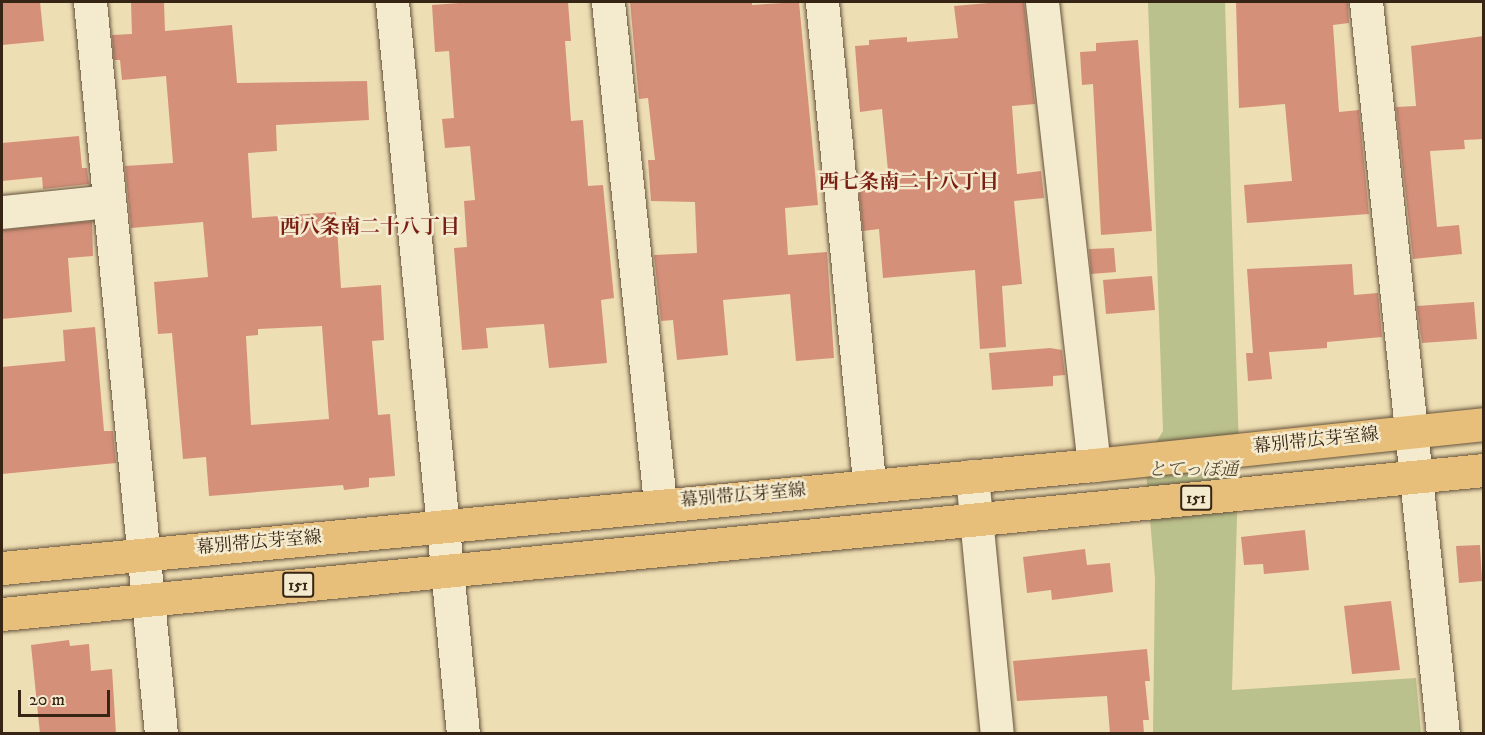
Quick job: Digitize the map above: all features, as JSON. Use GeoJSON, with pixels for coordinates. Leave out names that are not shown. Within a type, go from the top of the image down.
{"type":"FeatureCollection","features":[{"type":"Feature","properties":{"kind":"main road","name":"幕別帯広芽室線"},"geometry":{"type":"LineString","coordinates":[[2,568],[660,503],[1094,465],[1484,424]]}},
{"type":"Feature","properties":{"kind":"main road","name":"151"},"geometry":{"type":"LineString","coordinates":[[2,614],[1484,470]]}},
{"type":"Feature","properties":{"kind":"street"},"geometry":{"type":"LineString","coordinates":[[90,2],[161,734]]}},
{"type":"Feature","properties":{"kind":"street"},"geometry":{"type":"LineString","coordinates":[[392,2],[463,734]]}},
{"type":"Feature","properties":{"kind":"street"},"geometry":{"type":"LineString","coordinates":[[608,2],[660,503]]}},
{"type":"Feature","properties":{"kind":"street"},"geometry":{"type":"LineString","coordinates":[[822,2],[869,485]]}},
{"type":"Feature","properties":{"kind":"street"},"geometry":{"type":"LineString","coordinates":[[1042,2],[1094,465]]}},
{"type":"Feature","properties":{"kind":"street"},"geometry":{"type":"LineString","coordinates":[[1366,2],[1409,432],[1443,734]]}},
{"type":"Feature","properties":{"kind":"street"},"geometry":{"type":"LineString","coordinates":[[2,212],[108,201]]}},
{"type":"Feature","properties":{"kind":"street"},"geometry":{"type":"LineString","coordinates":[[972,476],[997,734]]}},
{"type":"Feature","properties":{"kind":"green space","name":"とてっぽ通"},"geometry":{"type":"Polygon","coordinates":[[[1148,2],[1225,2],[1239,449],[1232,690],[1416,678],[1421,733],[1153,733],[1155,579],[1145,460],[1163,431],[1148,2]]]}},
{"type":"Feature","properties":{"kind":"building"},"geometry":{"type":"Polygon","coordinates":[[[2,2],[40,2],[44,41],[2,45],[2,2]]]}},
{"type":"Feature","properties":{"kind":"building"},"geometry":{"type":"Polygon","coordinates":[[[131,2],[164,2],[165,31],[232,25],[237,83],[367,81],[369,120],[276,125],[277,151],[248,153],[252,218],[336,212],[341,288],[381,285],[384,340],[372,341],[378,415],[390,414],[395,476],[369,478],[369,487],[344,490],[343,485],[209,496],[206,457],[183,459],[172,333],[158,334],[154,282],[208,277],[203,222],[131,228],[125,166],[173,163],[166,76],[122,80],[120,60],[114,60],[112,35],[132,34],[131,2]],[[322,326],[258,329],[258,335],[246,336],[251,425],[329,419],[322,326]]]}},
{"type":"Feature","properties":{"kind":"building"},"geometry":{"type":"Polygon","coordinates":[[[473,2],[568,2],[571,41],[565,41],[571,121],[583,120],[588,186],[603,185],[614,298],[601,300],[607,363],[549,368],[544,324],[486,328],[488,348],[462,350],[454,248],[467,247],[464,201],[475,200],[470,146],[445,148],[442,119],[454,118],[449,51],[435,52],[432,5],[473,2]]]}},
{"type":"Feature","properties":{"kind":"building"},"geometry":{"type":"Polygon","coordinates":[[[630,2],[752,2],[752,5],[799,2],[818,205],[785,208],[788,255],[827,252],[834,358],[796,361],[790,294],[723,300],[728,355],[677,360],[673,320],[661,321],[654,255],[697,253],[695,202],[651,201],[648,160],[655,160],[648,98],[639,99],[630,2]]]}},
{"type":"Feature","properties":{"kind":"building"},"geometry":{"type":"Polygon","coordinates":[[[1024,2],[1035,104],[1012,106],[1017,174],[1041,171],[1044,198],[1014,201],[1022,284],[1002,286],[1006,347],[980,349],[975,270],[883,278],[879,229],[863,231],[858,181],[883,178],[883,172],[888,171],[882,109],[860,112],[855,46],[869,45],[869,40],[907,37],[907,42],[958,38],[954,6],[1024,2]]]}},
{"type":"Feature","properties":{"kind":"building"},"geometry":{"type":"Polygon","coordinates":[[[1236,2],[1348,2],[1349,23],[1333,25],[1339,112],[1359,110],[1369,214],[1247,223],[1244,185],[1292,181],[1285,104],[1239,108],[1236,2]]]}},
{"type":"Feature","properties":{"kind":"building"},"geometry":{"type":"Polygon","coordinates":[[[1484,36],[1484,139],[1464,140],[1465,149],[1430,151],[1437,227],[1459,225],[1462,254],[1413,259],[1396,107],[1416,106],[1411,46],[1484,36]]]}},
{"type":"Feature","properties":{"kind":"building"},"geometry":{"type":"Polygon","coordinates":[[[1138,40],[1152,231],[1101,235],[1093,84],[1082,85],[1080,52],[1096,51],[1096,43],[1138,40]]]}},
{"type":"Feature","properties":{"kind":"building"},"geometry":{"type":"Polygon","coordinates":[[[79,136],[82,168],[87,168],[89,184],[43,189],[42,177],[2,181],[2,143],[79,136]]]}},
{"type":"Feature","properties":{"kind":"building"},"geometry":{"type":"Polygon","coordinates":[[[92,221],[93,256],[68,258],[72,312],[2,319],[2,230],[92,221]]]}},
{"type":"Feature","properties":{"kind":"building"},"geometry":{"type":"Polygon","coordinates":[[[1114,248],[1116,272],[1091,274],[1089,249],[1114,248]]]}},
{"type":"Feature","properties":{"kind":"building"},"geometry":{"type":"Polygon","coordinates":[[[1352,264],[1354,295],[1378,293],[1382,337],[1327,342],[1327,348],[1269,352],[1272,379],[1248,381],[1246,353],[1253,353],[1247,269],[1352,264]]]}},
{"type":"Feature","properties":{"kind":"building"},"geometry":{"type":"Polygon","coordinates":[[[1152,276],[1155,310],[1106,314],[1103,280],[1152,276]]]}},
{"type":"Feature","properties":{"kind":"building"},"geometry":{"type":"Polygon","coordinates":[[[1474,302],[1477,339],[1422,343],[1417,306],[1474,302]]]}},
{"type":"Feature","properties":{"kind":"building"},"geometry":{"type":"Polygon","coordinates":[[[95,327],[104,431],[113,431],[116,463],[2,474],[2,367],[65,361],[63,330],[95,327]]]}},
{"type":"Feature","properties":{"kind":"building"},"geometry":{"type":"Polygon","coordinates":[[[1050,348],[1062,350],[1065,375],[1053,376],[1053,386],[992,390],[989,353],[1050,348]]]}},
{"type":"Feature","properties":{"kind":"building"},"geometry":{"type":"Polygon","coordinates":[[[1305,530],[1309,570],[1264,574],[1263,564],[1244,565],[1241,537],[1305,530]]]}},
{"type":"Feature","properties":{"kind":"building"},"geometry":{"type":"Polygon","coordinates":[[[1480,545],[1482,581],[1459,583],[1456,546],[1480,545]]]}},
{"type":"Feature","properties":{"kind":"building"},"geometry":{"type":"Polygon","coordinates":[[[1085,549],[1087,565],[1110,563],[1113,592],[1052,600],[1051,590],[1027,593],[1023,557],[1085,549]]]}},
{"type":"Feature","properties":{"kind":"building"},"geometry":{"type":"Polygon","coordinates":[[[1391,601],[1400,670],[1352,674],[1344,606],[1391,601]]]}},
{"type":"Feature","properties":{"kind":"building"},"geometry":{"type":"Polygon","coordinates":[[[69,640],[70,646],[89,644],[91,671],[112,669],[116,734],[40,734],[31,645],[69,640]]]}},
{"type":"Feature","properties":{"kind":"building"},"geometry":{"type":"Polygon","coordinates":[[[1147,649],[1150,681],[1145,681],[1149,720],[1143,720],[1144,734],[1110,734],[1107,696],[1017,701],[1013,661],[1147,649]]]}},
{"type":"Feature","properties":{"kind":"district","name":"西七条南二十八丁目"},"geometry":{"type":"Point","coordinates":[909,182]}},
{"type":"Feature","properties":{"kind":"district","name":"西八条南二十八丁目"},"geometry":{"type":"Point","coordinates":[370,227]}}]}
